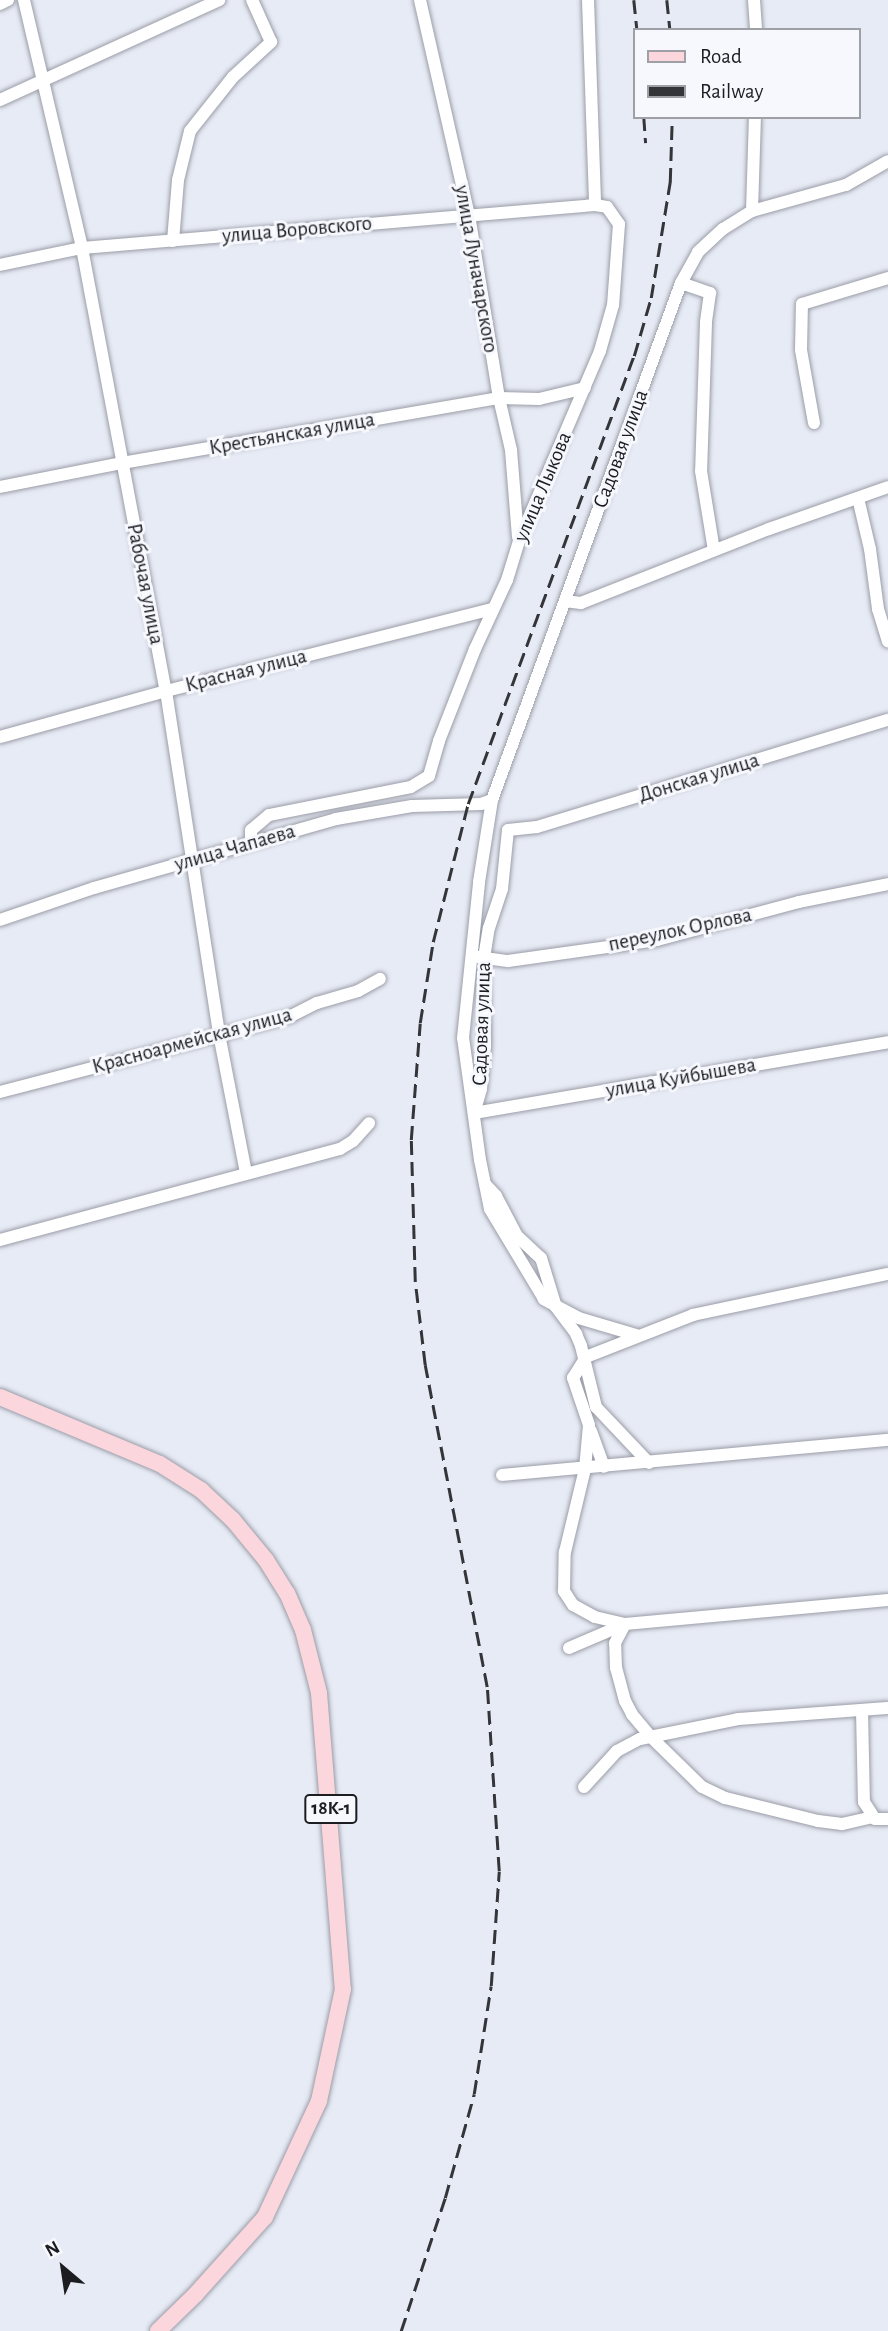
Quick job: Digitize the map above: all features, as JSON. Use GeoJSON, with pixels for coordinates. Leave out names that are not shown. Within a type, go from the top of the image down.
{"type":"FeatureCollection","features":[{"type":"Feature","properties":{"kind":"main road","name":"18К-1"},"geometry":{"type":"LineString","coordinates":[[0,1397],[160,1464],[201,1490],[233,1520],[266,1560],[287,1593],[303,1630],[319,1693],[333,1830],[343,1989],[318,2101],[265,2217],[196,2294],[158,2331]]}},
{"type":"Feature","properties":{"kind":"street"},"geometry":{"type":"LineString","coordinates":[[0,4],[8,0]]}},
{"type":"Feature","properties":{"kind":"street","name":"Рабочая улица"},"geometry":{"type":"LineString","coordinates":[[24,0],[82,248],[166,691],[219,1034],[246,1173]]}},
{"type":"Feature","properties":{"kind":"street"},"geometry":{"type":"LineString","coordinates":[[0,100],[219,0]]}},
{"type":"Feature","properties":{"kind":"street"},"geometry":{"type":"LineString","coordinates":[[173,240],[178,180],[190,131],[233,77],[271,42],[252,0]]}},
{"type":"Feature","properties":{"kind":"street","name":"улица Луначарского"},"geometry":{"type":"LineString","coordinates":[[420,0],[469,215],[499,398],[511,450],[519,541]]}},
{"type":"Feature","properties":{"kind":"street"},"geometry":{"type":"LineString","coordinates":[[588,0],[595,205]]}},
{"type":"Feature","properties":{"kind":"street"},"geometry":{"type":"LineString","coordinates":[[754,0],[755,28]]}},
{"type":"Feature","properties":{"kind":"street"},"geometry":{"type":"LineString","coordinates":[[751,211],[755,119]]}},
{"type":"Feature","properties":{"kind":"street","name":"Садовая улица"},"geometry":{"type":"LineString","coordinates":[[474,1113],[463,1038],[492,800],[681,283],[698,252],[711,238],[751,211],[846,185],[888,161]]}},
{"type":"Feature","properties":{"kind":"street","name":"улица Воровского"},"geometry":{"type":"LineString","coordinates":[[0,265],[82,248],[595,205]]}},
{"type":"Feature","properties":{"kind":"street","name":"улица Лыкова"},"geometry":{"type":"LineString","coordinates":[[251,843],[251,830],[269,816],[411,787],[429,776],[439,741],[507,579],[519,541],[600,351],[613,305],[619,224],[607,207],[595,205]]}},
{"type":"Feature","properties":{"kind":"street"},"geometry":{"type":"LineString","coordinates":[[814,423],[801,350],[802,304],[888,278]]}},
{"type":"Feature","properties":{"kind":"street"},"geometry":{"type":"LineString","coordinates":[[681,283],[710,293],[706,324],[701,471],[714,550]]}},
{"type":"Feature","properties":{"kind":"street","name":"Крестьянская улица"},"geometry":{"type":"LineString","coordinates":[[0,487],[122,463],[499,398],[538,399],[585,388]]}},
{"type":"Feature","properties":{"kind":"street"},"geometry":{"type":"LineString","coordinates":[[565,601],[581,603],[714,550],[888,487]]}},
{"type":"Feature","properties":{"kind":"street"},"geometry":{"type":"LineString","coordinates":[[858,498],[870,549],[878,609],[888,642]]}},
{"type":"Feature","properties":{"kind":"street","name":"Красная улица"},"geometry":{"type":"LineString","coordinates":[[0,737],[166,691],[493,609]]}},
{"type":"Feature","properties":{"kind":"street","name":"Донская улица"},"geometry":{"type":"LineString","coordinates":[[508,830],[537,827],[888,720]]}},
{"type":"Feature","properties":{"kind":"street","name":"улица Чапаева"},"geometry":{"type":"LineString","coordinates":[[0,920],[336,819],[412,806],[475,804],[492,800]]}},
{"type":"Feature","properties":{"kind":"street","name":"Садовая улица"},"geometry":{"type":"LineString","coordinates":[[474,1113],[481,1090],[485,1046],[484,958],[489,928],[502,889],[508,830]]}},
{"type":"Feature","properties":{"kind":"street","name":"переулок Орлова"},"geometry":{"type":"LineString","coordinates":[[471,956],[508,961],[657,940],[799,902],[888,884]]}},
{"type":"Feature","properties":{"kind":"street","name":"Красноармейская улица"},"geometry":{"type":"LineString","coordinates":[[0,1092],[291,1016],[317,1003],[358,991],[380,979]]}},
{"type":"Feature","properties":{"kind":"street","name":"улица Куйбышева"},"geometry":{"type":"LineString","coordinates":[[474,1113],[888,1042]]}},
{"type":"Feature","properties":{"kind":"street"},"geometry":{"type":"LineString","coordinates":[[474,1113],[483,1181],[490,1209],[500,1231],[544,1299],[579,1318],[636,1335]]}},
{"type":"Feature","properties":{"kind":"street"},"geometry":{"type":"LineString","coordinates":[[0,1240],[340,1149],[353,1141],[369,1123]]}},
{"type":"Feature","properties":{"kind":"street"},"geometry":{"type":"LineString","coordinates":[[483,1181],[496,1196],[517,1236],[541,1258],[556,1307],[576,1334],[596,1407],[649,1463]]}},
{"type":"Feature","properties":{"kind":"street"},"geometry":{"type":"LineString","coordinates":[[604,1467],[573,1378],[584,1359],[594,1351],[625,1342],[636,1335],[693,1315],[888,1274]]}},
{"type":"Feature","properties":{"kind":"street"},"geometry":{"type":"LineString","coordinates":[[589,1424],[585,1469],[565,1552],[564,1591],[573,1605],[584,1612],[625,1623]]}},
{"type":"Feature","properties":{"kind":"street"},"geometry":{"type":"LineString","coordinates":[[502,1475],[888,1440]]}},
{"type":"Feature","properties":{"kind":"street"},"geometry":{"type":"LineString","coordinates":[[569,1648],[625,1623],[888,1600]]}},
{"type":"Feature","properties":{"kind":"street"},"geometry":{"type":"LineString","coordinates":[[625,1623],[615,1643],[616,1668],[625,1701],[645,1738],[702,1787],[725,1798],[842,1824],[873,1817],[888,1819]]}},
{"type":"Feature","properties":{"kind":"street"},"geometry":{"type":"LineString","coordinates":[[584,1787],[617,1751],[645,1738],[738,1719],[888,1708]]}},
{"type":"Feature","properties":{"kind":"street"},"geometry":{"type":"LineString","coordinates":[[862,1710],[864,1802],[873,1817]]}},
{"type":"Feature","properties":{"kind":"railway"},"geometry":{"type":"LineString","coordinates":[[634,0],[637,28]]}},
{"type":"Feature","properties":{"kind":"railway"},"geometry":{"type":"LineString","coordinates":[[667,0],[670,28]]}},
{"type":"Feature","properties":{"kind":"railway"},"geometry":{"type":"LineString","coordinates":[[644,119],[646,143]]}},
{"type":"Feature","properties":{"kind":"railway"},"geometry":{"type":"LineString","coordinates":[[401,2331],[445,2198],[474,2094],[491,1986],[499,1871],[487,1687],[425,1365],[415,1281],[411,1140],[420,1023],[433,942],[468,804],[634,356],[651,298],[670,182],[672,119]]}}]}
